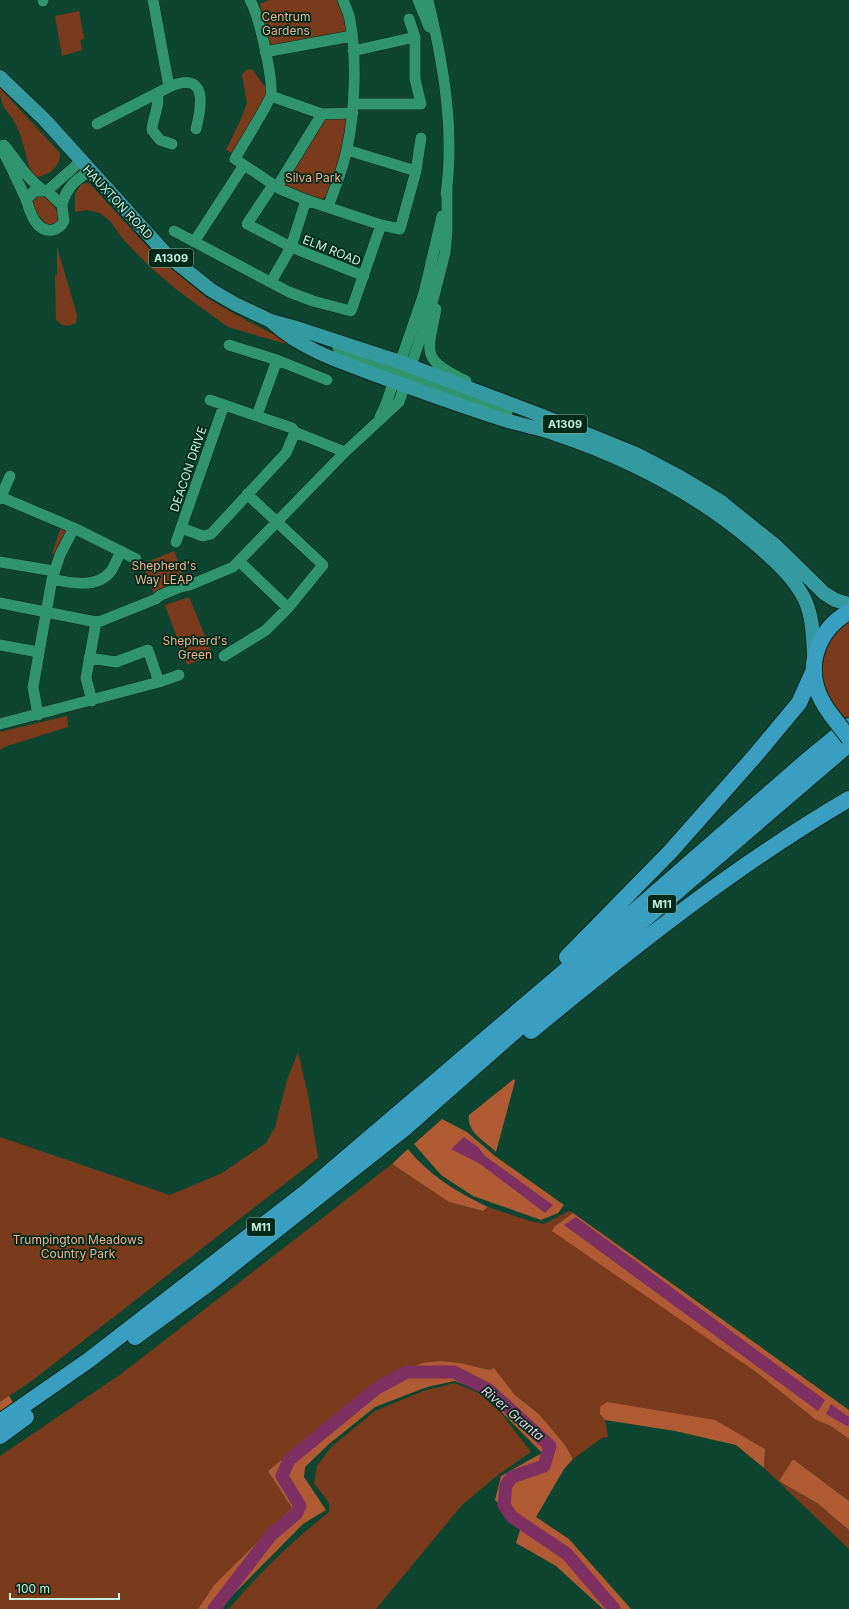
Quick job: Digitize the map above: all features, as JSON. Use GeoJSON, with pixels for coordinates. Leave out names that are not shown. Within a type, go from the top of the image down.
{"type":"FeatureCollection","features":[{"type":"Feature","properties":{"kind":"highway"},"geometry":{"type":"LineString","coordinates":[[849,612],[831,626],[818,644],[814,664],[819,696],[849,738]]}},
{"type":"Feature","properties":{"kind":"highway","name":"M11"},"geometry":{"type":"LineString","coordinates":[[510,1018],[537,986],[670,852],[749,762],[799,703],[814,664]]}},
{"type":"Feature","properties":{"kind":"highway","name":"M11"},"geometry":{"type":"LineString","coordinates":[[0,1422],[88,1360],[306,1192],[510,1018],[804,763],[849,726]]}},
{"type":"Feature","properties":{"kind":"highway","name":"M11"},"geometry":{"type":"LineString","coordinates":[[0,1436],[208,1284],[405,1128],[554,997],[849,744]]}},
{"type":"Feature","properties":{"kind":"highway","name":"M11"},"geometry":{"type":"LineString","coordinates":[[476,1066],[504,1052],[709,891],[790,835],[849,799]]}},
{"type":"Feature","properties":{"kind":"main road","name":"HAUXTON ROAD"},"geometry":{"type":"LineString","coordinates":[[0,77],[44,119],[155,243],[210,290],[271,321]]}},
{"type":"Feature","properties":{"kind":"main road","name":"A1309"},"geometry":{"type":"LineString","coordinates":[[271,321],[292,326],[403,377],[508,420],[552,432],[622,461],[675,487],[732,524],[767,554],[797,585],[805,599],[812,622],[814,664]]}},
{"type":"Feature","properties":{"kind":"main road","name":"A1309"},"geometry":{"type":"LineString","coordinates":[[271,321],[285,334],[297,341],[360,368],[403,377],[515,405],[636,454],[699,488],[757,529],[830,598],[849,604]]}},
{"type":"Feature","properties":{"kind":"street"},"geometry":{"type":"LineString","coordinates":[[153,0],[169,87]]}},
{"type":"Feature","properties":{"kind":"street"},"geometry":{"type":"LineString","coordinates":[[250,0],[256,12],[265,52],[271,96],[234,159],[275,186],[306,200],[381,225],[400,229],[416,171],[421,138]]}},
{"type":"Feature","properties":{"kind":"street"},"geometry":{"type":"LineString","coordinates":[[328,207],[347,150],[353,109],[352,36],[350,19],[343,0]]}},
{"type":"Feature","properties":{"kind":"street"},"geometry":{"type":"LineString","coordinates":[[418,0],[440,60],[443,73],[448,133],[447,232],[445,253],[429,344],[432,358],[444,370],[515,405]]}},
{"type":"Feature","properties":{"kind":"street"},"geometry":{"type":"LineString","coordinates":[[428,0],[439,44],[440,60]]}},
{"type":"Feature","properties":{"kind":"street"},"geometry":{"type":"LineString","coordinates":[[271,96],[322,114],[353,109],[420,104],[415,79],[415,37],[410,19]]}},
{"type":"Feature","properties":{"kind":"street"},"geometry":{"type":"LineString","coordinates":[[265,52],[352,36]]}},
{"type":"Feature","properties":{"kind":"street"},"geometry":{"type":"LineString","coordinates":[[353,51],[415,37]]}},
{"type":"Feature","properties":{"kind":"street"},"geometry":{"type":"LineString","coordinates":[[97,124],[169,87],[178,83],[187,82],[197,88],[201,95],[202,106],[196,129]]}},
{"type":"Feature","properties":{"kind":"street"},"geometry":{"type":"LineString","coordinates":[[157,93],[158,98],[152,122],[152,130],[160,140],[172,144]]}},
{"type":"Feature","properties":{"kind":"street"},"geometry":{"type":"LineString","coordinates":[[291,247],[247,224],[275,186],[322,114]]}},
{"type":"Feature","properties":{"kind":"street"},"geometry":{"type":"LineString","coordinates":[[0,140],[18,161],[30,180],[45,190],[62,205]]}},
{"type":"Feature","properties":{"kind":"street"},"geometry":{"type":"LineString","coordinates":[[0,146],[26,200],[28,209],[33,219],[42,228],[48,231],[56,229],[64,221],[62,205],[65,193],[78,178],[85,166]]}},
{"type":"Feature","properties":{"kind":"street"},"geometry":{"type":"LineString","coordinates":[[347,150],[416,171]]}},
{"type":"Feature","properties":{"kind":"street"},"geometry":{"type":"LineString","coordinates":[[194,242],[244,165]]}},
{"type":"Feature","properties":{"kind":"street"},"geometry":{"type":"LineString","coordinates":[[26,200],[34,191],[45,190],[85,166]]}},
{"type":"Feature","properties":{"kind":"street"},"geometry":{"type":"LineString","coordinates":[[403,377],[433,259],[447,187]]}},
{"type":"Feature","properties":{"kind":"street","name":"ELM ROAD"},"geometry":{"type":"LineString","coordinates":[[271,282],[291,247],[306,200]]}},
{"type":"Feature","properties":{"kind":"street"},"geometry":{"type":"LineString","coordinates":[[174,231],[271,282],[313,301],[352,312],[381,225]]}},
{"type":"Feature","properties":{"kind":"street","name":"ELM ROAD"},"geometry":{"type":"LineString","coordinates":[[291,247],[364,276]]}},
{"type":"Feature","properties":{"kind":"street"},"geometry":{"type":"LineString","coordinates":[[0,603],[96,622],[156,599],[161,595],[181,587],[190,586],[229,570],[344,452],[379,421],[403,377],[433,300],[445,253]]}},
{"type":"Feature","properties":{"kind":"street"},"geometry":{"type":"LineString","coordinates":[[229,344],[277,360],[327,380]]}},
{"type":"Feature","properties":{"kind":"street"},"geometry":{"type":"LineString","coordinates":[[257,415],[277,360]]}},
{"type":"Feature","properties":{"kind":"street"},"geometry":{"type":"LineString","coordinates":[[210,400],[292,428],[295,432],[344,452]]}},
{"type":"Feature","properties":{"kind":"street","name":"DEACON DRIVE"},"geometry":{"type":"LineString","coordinates":[[176,542],[224,405]]}},
{"type":"Feature","properties":{"kind":"street"},"geometry":{"type":"LineString","coordinates":[[181,528],[203,536],[211,534],[286,453],[295,432]]}},
{"type":"Feature","properties":{"kind":"street"},"geometry":{"type":"LineString","coordinates":[[10,476],[0,498],[36,511],[74,528],[136,559]]}},
{"type":"Feature","properties":{"kind":"street"},"geometry":{"type":"LineString","coordinates":[[224,656],[266,630],[288,608],[323,566],[247,494]]}},
{"type":"Feature","properties":{"kind":"street"},"geometry":{"type":"LineString","coordinates":[[38,715],[33,693],[38,652],[53,575],[60,555],[74,528]]}},
{"type":"Feature","properties":{"kind":"street"},"geometry":{"type":"LineString","coordinates":[[0,562],[84,584],[102,578],[111,572],[121,551]]}},
{"type":"Feature","properties":{"kind":"street"},"geometry":{"type":"LineString","coordinates":[[239,561],[288,608]]}},
{"type":"Feature","properties":{"kind":"street"},"geometry":{"type":"LineString","coordinates":[[92,701],[86,678],[96,622]]}},
{"type":"Feature","properties":{"kind":"street"},"geometry":{"type":"LineString","coordinates":[[0,645],[38,652]]}},
{"type":"Feature","properties":{"kind":"street"},"geometry":{"type":"LineString","coordinates":[[89,658],[116,662],[148,650],[159,682]]}},
{"type":"Feature","properties":{"kind":"street"},"geometry":{"type":"LineString","coordinates":[[0,724],[92,701],[179,675]]}},
{"type":"Feature","properties":{"kind":"green space","name":"Centrum Gardens"},"geometry":{"type":"Polygon","coordinates":[[[269,0],[338,0],[349,30],[346,34],[271,48],[267,45],[260,4],[269,0]]]}},
{"type":"Feature","properties":{"kind":"green space"},"geometry":{"type":"Polygon","coordinates":[[[79,11],[84,39],[80,40],[82,50],[62,56],[55,16],[79,11]]]}},
{"type":"Feature","properties":{"kind":"green space"},"geometry":{"type":"Polygon","coordinates":[[[252,69],[268,91],[268,94],[232,153],[226,150],[247,103],[242,75],[246,70],[252,69]]]}},
{"type":"Feature","properties":{"kind":"green space"},"geometry":{"type":"Polygon","coordinates":[[[0,88],[60,153],[60,158],[56,166],[49,173],[39,177],[34,177],[20,133],[11,116],[3,106],[0,96],[0,88]]]}},
{"type":"Feature","properties":{"kind":"green space","name":"Silva Park"},"geometry":{"type":"Polygon","coordinates":[[[323,117],[346,119],[349,124],[349,129],[329,194],[320,200],[284,188],[284,182],[323,117]]]}},
{"type":"Feature","properties":{"kind":"green space"},"geometry":{"type":"Polygon","coordinates":[[[89,183],[156,256],[207,298],[249,322],[303,349],[228,327],[177,290],[149,266],[122,238],[111,222],[100,213],[87,210],[75,212],[75,194],[81,184],[89,183]]]}},
{"type":"Feature","properties":{"kind":"green space"},"geometry":{"type":"Polygon","coordinates":[[[43,195],[50,200],[56,210],[59,222],[54,226],[47,225],[32,209],[32,202],[36,196],[43,195]]]}},
{"type":"Feature","properties":{"kind":"green space"},"geometry":{"type":"Polygon","coordinates":[[[57,247],[77,315],[76,323],[68,326],[61,324],[56,320],[55,276],[57,275],[57,247]]]}},
{"type":"Feature","properties":{"kind":"green space"},"geometry":{"type":"Polygon","coordinates":[[[61,527],[66,529],[67,533],[55,555],[52,553],[61,527]]]}},
{"type":"Feature","properties":{"kind":"green space","name":"Shepherd's Way LEAP"},"geometry":{"type":"Polygon","coordinates":[[[174,551],[186,581],[154,594],[142,564],[174,551]]]}},
{"type":"Feature","properties":{"kind":"green space","name":"Shepherd's Green"},"geometry":{"type":"Polygon","coordinates":[[[189,597],[213,655],[187,665],[165,605],[189,597]]]}},
{"type":"Feature","properties":{"kind":"green space"},"geometry":{"type":"Polygon","coordinates":[[[849,620],[849,721],[846,723],[822,689],[821,656],[832,634],[849,620]]]}},
{"type":"Feature","properties":{"kind":"green space"},"geometry":{"type":"Polygon","coordinates":[[[67,716],[68,727],[7,746],[0,750],[0,732],[67,716]]]}},
{"type":"Feature","properties":{"kind":"green space","name":"Trumpington Meadows Country Park"},"geometry":{"type":"Polygon","coordinates":[[[298,1052],[308,1095],[318,1158],[29,1383],[0,1402],[0,1137],[170,1195],[222,1173],[266,1143],[275,1127],[287,1080],[298,1052]]]}},
{"type":"Feature","properties":{"kind":"green space"},"geometry":{"type":"Polygon","coordinates":[[[392,1164],[449,1202],[482,1211],[488,1207],[544,1224],[569,1211],[573,1213],[555,1226],[756,1372],[816,1420],[831,1426],[849,1439],[849,1501],[793,1459],[779,1481],[817,1503],[849,1530],[849,1549],[764,1468],[765,1449],[746,1438],[600,1414],[605,1420],[608,1437],[602,1438],[573,1459],[565,1445],[539,1414],[515,1395],[494,1368],[490,1370],[460,1363],[441,1361],[384,1381],[329,1421],[268,1471],[292,1508],[214,1585],[198,1609],[0,1609],[0,1456],[121,1374],[392,1164]]]}},
{"type":"Feature","properties":{"kind":"green space"},"geometry":{"type":"Polygon","coordinates":[[[455,1383],[479,1393],[501,1413],[531,1452],[498,1475],[462,1505],[376,1609],[229,1609],[276,1558],[329,1512],[329,1503],[314,1483],[317,1466],[331,1447],[375,1411],[423,1391],[455,1383]]]}},
{"type":"Feature","properties":{"kind":"shaded area"},"geometry":{"type":"Polygon","coordinates":[[[514,1079],[515,1081],[496,1152],[473,1131],[470,1126],[469,1115],[514,1079]]]}},
{"type":"Feature","properties":{"kind":"shaded area"},"geometry":{"type":"Polygon","coordinates":[[[442,1119],[467,1132],[495,1156],[564,1205],[558,1213],[541,1220],[473,1196],[441,1175],[414,1144],[442,1119]]]}},
{"type":"Feature","properties":{"kind":"shaded area"},"geometry":{"type":"Polygon","coordinates":[[[464,1137],[478,1147],[485,1156],[553,1205],[545,1213],[480,1164],[451,1149],[464,1137]]]}},
{"type":"Feature","properties":{"kind":"shaded area"},"geometry":{"type":"Polygon","coordinates":[[[408,1149],[416,1159],[435,1175],[488,1207],[483,1211],[449,1202],[392,1164],[408,1149]]]}},
{"type":"Feature","properties":{"kind":"shaded area"},"geometry":{"type":"Polygon","coordinates":[[[573,1213],[849,1410],[849,1439],[831,1426],[816,1420],[756,1372],[552,1231],[555,1226],[573,1213]]]}},
{"type":"Feature","properties":{"kind":"shaded area"},"geometry":{"type":"Polygon","coordinates":[[[576,1217],[825,1400],[818,1411],[564,1225],[576,1217]]]}},
{"type":"Feature","properties":{"kind":"shaded area"},"geometry":{"type":"Polygon","coordinates":[[[441,1361],[460,1363],[490,1370],[494,1368],[515,1395],[539,1414],[565,1445],[573,1459],[564,1469],[536,1517],[569,1539],[631,1609],[603,1609],[556,1566],[516,1543],[521,1527],[495,1500],[501,1476],[542,1453],[481,1391],[455,1381],[427,1387],[375,1407],[329,1444],[305,1467],[304,1477],[326,1510],[303,1524],[219,1609],[198,1609],[214,1585],[292,1508],[268,1471],[329,1421],[384,1381],[422,1363],[441,1361]]]}},
{"type":"Feature","properties":{"kind":"shaded area"},"geometry":{"type":"Polygon","coordinates":[[[9,1396],[14,1404],[0,1413],[0,1402],[9,1396]]]}},
{"type":"Feature","properties":{"kind":"shaded area"},"geometry":{"type":"Polygon","coordinates":[[[607,1402],[715,1420],[765,1449],[764,1468],[736,1445],[675,1431],[605,1420],[600,1414],[600,1407],[607,1402]]]}},
{"type":"Feature","properties":{"kind":"shaded area"},"geometry":{"type":"Polygon","coordinates":[[[831,1404],[849,1417],[849,1425],[847,1426],[826,1414],[831,1404]]]}},
{"type":"Feature","properties":{"kind":"shaded area"},"geometry":{"type":"Polygon","coordinates":[[[793,1459],[849,1501],[849,1530],[817,1503],[779,1481],[793,1459]]]}},
{"type":"Feature","properties":{"kind":"waterway","name":"River Granta"},"geometry":{"type":"LineString","coordinates":[[214,1609],[271,1535],[296,1514],[300,1506],[282,1476],[289,1460],[377,1388],[407,1372],[454,1372],[489,1390],[550,1446],[544,1466],[512,1477],[506,1485],[504,1505],[512,1517],[567,1554],[614,1609]]}}]}
